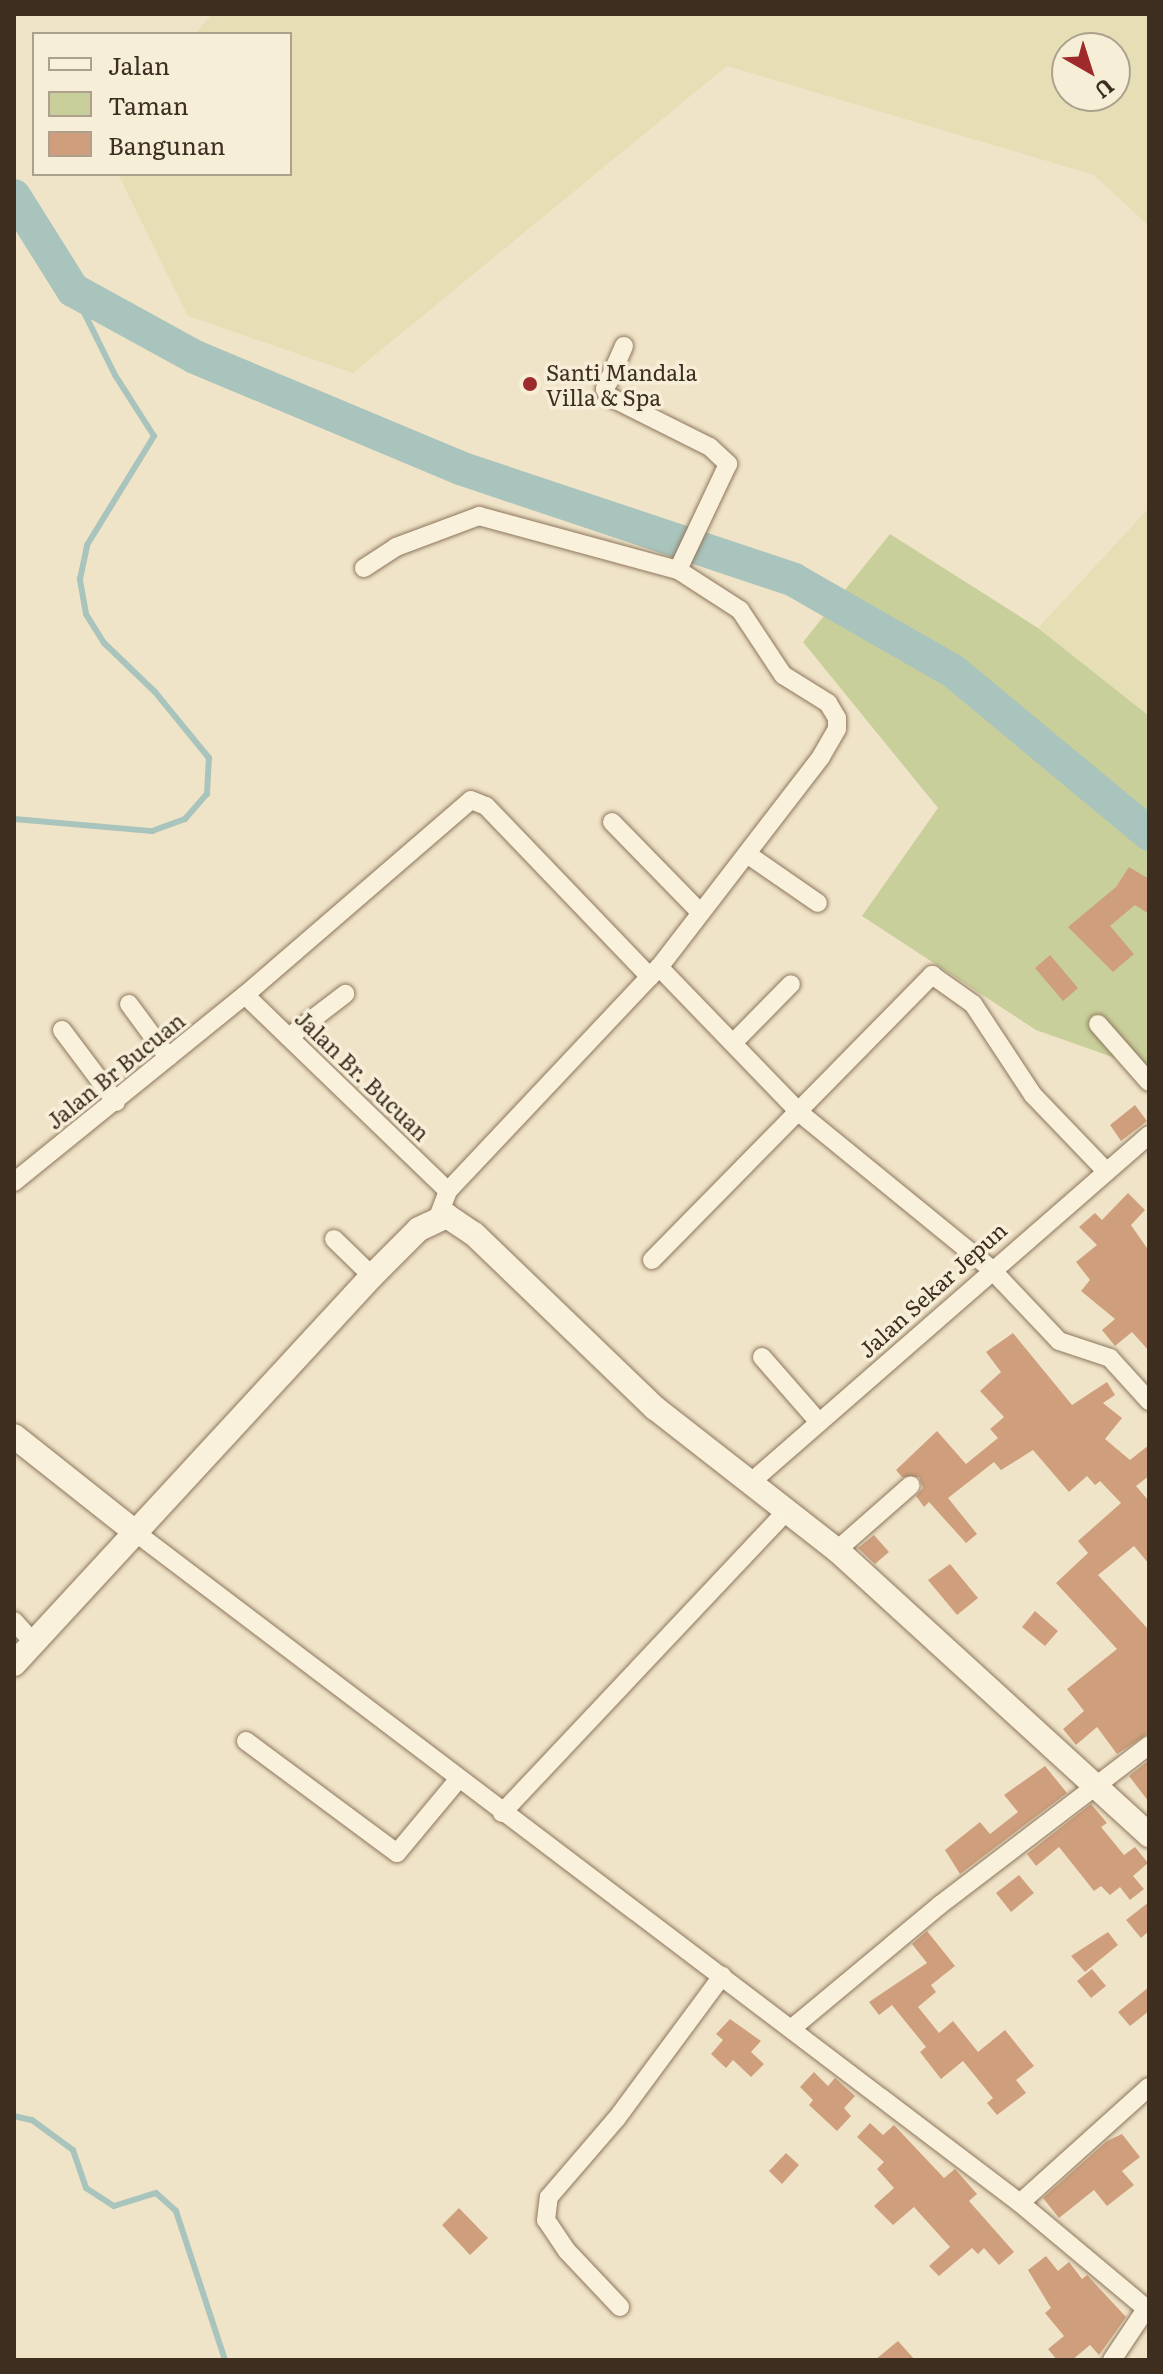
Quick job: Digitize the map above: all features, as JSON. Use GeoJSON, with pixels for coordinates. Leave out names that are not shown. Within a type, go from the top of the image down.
{"type":"FeatureCollection","features":[{"type":"Feature","properties":{"kind":"main road"},"geometry":{"type":"LineString","coordinates":[[14,1664],[372,1276],[438,1217],[453,1217],[655,1408],[837,1550],[1149,1835]]}},
{"type":"Feature","properties":{"kind":"main road"},"geometry":{"type":"LineString","coordinates":[[14,1436],[135,1532]]}},
{"type":"Feature","properties":{"kind":"street"},"geometry":{"type":"LineString","coordinates":[[624,346],[605,389],[608,396],[710,447],[728,464],[680,566]]}},
{"type":"Feature","properties":{"kind":"street"},"geometry":{"type":"LineString","coordinates":[[364,568],[396,547],[479,516],[680,566],[740,610],[783,675],[828,703],[837,718],[837,729],[821,757],[747,854],[698,910],[655,972],[448,1191],[438,1217]]}},
{"type":"Feature","properties":{"kind":"street","name":"Jalan Br Bucuan"},"geometry":{"type":"LineString","coordinates":[[14,1182],[116,1102],[475,800],[655,972]]}},
{"type":"Feature","properties":{"kind":"street"},"geometry":{"type":"LineString","coordinates":[[612,822],[698,910]]}},
{"type":"Feature","properties":{"kind":"street"},"geometry":{"type":"LineString","coordinates":[[747,854],[818,903]]}},
{"type":"Feature","properties":{"kind":"street"},"geometry":{"type":"LineString","coordinates":[[655,972],[734,1042],[801,1114],[991,1269],[1059,1341],[1110,1358],[1149,1401]]}},
{"type":"Feature","properties":{"kind":"street"},"geometry":{"type":"LineString","coordinates":[[652,1260],[801,1114],[927,979],[936,975],[973,1004],[1033,1095],[1104,1169]]}},
{"type":"Feature","properties":{"kind":"street"},"geometry":{"type":"LineString","coordinates":[[734,1042],[791,984]]}},
{"type":"Feature","properties":{"kind":"street"},"geometry":{"type":"LineString","coordinates":[[289,1037],[345,994]]}},
{"type":"Feature","properties":{"kind":"street","name":"Jalan Br. Bucuan"},"geometry":{"type":"LineString","coordinates":[[245,995],[448,1191]]}},
{"type":"Feature","properties":{"kind":"street"},"geometry":{"type":"LineString","coordinates":[[129,1004],[168,1057]]}},
{"type":"Feature","properties":{"kind":"street"},"geometry":{"type":"LineString","coordinates":[[1098,1024],[1149,1082]]}},
{"type":"Feature","properties":{"kind":"street"},"geometry":{"type":"LineString","coordinates":[[62,1030],[116,1102]]}},
{"type":"Feature","properties":{"kind":"street","name":"Jalan Sekar Jepun"},"geometry":{"type":"LineString","coordinates":[[750,1483],[1104,1169],[1149,1135]]}},
{"type":"Feature","properties":{"kind":"street"},"geometry":{"type":"LineString","coordinates":[[334,1239],[372,1276]]}},
{"type":"Feature","properties":{"kind":"street"},"geometry":{"type":"LineString","coordinates":[[762,1357],[819,1422]]}},
{"type":"Feature","properties":{"kind":"street"},"geometry":{"type":"LineString","coordinates":[[837,1550],[911,1485]]}},
{"type":"Feature","properties":{"kind":"street"},"geometry":{"type":"LineString","coordinates":[[502,1813],[787,1511]]}},
{"type":"Feature","properties":{"kind":"street"},"geometry":{"type":"LineString","coordinates":[[135,1532],[457,1781],[722,1976],[1020,2203],[1148,2310],[1112,2360]]}},
{"type":"Feature","properties":{"kind":"street"},"geometry":{"type":"LineString","coordinates":[[14,1621],[34,1643]]}},
{"type":"Feature","properties":{"kind":"street"},"geometry":{"type":"LineString","coordinates":[[246,1741],[397,1853],[457,1781]]}},
{"type":"Feature","properties":{"kind":"street"},"geometry":{"type":"LineString","coordinates":[[791,2029],[940,1905],[1148,1748]]}},
{"type":"Feature","properties":{"kind":"street"},"geometry":{"type":"LineString","coordinates":[[620,2307],[567,2251],[546,2220],[549,2197],[617,2118],[722,1976]]}},
{"type":"Feature","properties":{"kind":"street"},"geometry":{"type":"LineString","coordinates":[[1020,2203],[1149,2087]]}},
{"type":"Feature","properties":{"kind":"shaded area"},"geometry":{"type":"Polygon","coordinates":[[[212,14],[1149,14],[1149,226],[1094,175],[727,66],[353,373],[188,316],[119,176],[292,176],[292,32],[197,32],[212,14]]]}},
{"type":"Feature","properties":{"kind":"shaded area"},"geometry":{"type":"Polygon","coordinates":[[[1149,508],[1149,716],[1038,628],[1149,508]]]}},
{"type":"Feature","properties":{"kind":"green space"},"geometry":{"type":"Polygon","coordinates":[[[890,534],[1038,628],[1149,716],[1149,1070],[1036,1030],[862,916],[938,808],[803,642],[890,534]]]}},
{"type":"Feature","properties":{"kind":"building"},"geometry":{"type":"Polygon","coordinates":[[[1129,867],[1149,879],[1149,914],[1135,905],[1110,926],[1134,954],[1113,972],[1068,927],[1116,887],[1129,867]]]}},
{"type":"Feature","properties":{"kind":"building"},"geometry":{"type":"Polygon","coordinates":[[[1050,955],[1078,988],[1063,1001],[1035,968],[1050,955]]]}},
{"type":"Feature","properties":{"kind":"building"},"geometry":{"type":"Polygon","coordinates":[[[1135,1105],[1147,1121],[1121,1141],[1110,1125],[1135,1105]]]}},
{"type":"Feature","properties":{"kind":"building"},"geometry":{"type":"Polygon","coordinates":[[[1128,1193],[1145,1210],[1131,1225],[1149,1251],[1149,1351],[1132,1332],[1115,1346],[1102,1330],[1115,1319],[1081,1291],[1090,1280],[1076,1262],[1097,1245],[1079,1227],[1095,1213],[1102,1220],[1128,1193]]]}},
{"type":"Feature","properties":{"kind":"building"},"geometry":{"type":"Polygon","coordinates":[[[1013,1333],[1072,1405],[1107,1382],[1115,1395],[1103,1403],[1122,1418],[1105,1439],[1130,1460],[1149,1445],[1149,1476],[1136,1486],[1149,1501],[1149,1564],[1134,1546],[1098,1575],[1149,1630],[1149,1733],[1117,1754],[1097,1727],[1076,1745],[1063,1729],[1084,1711],[1067,1689],[1117,1649],[1056,1583],[1088,1553],[1078,1541],[1121,1503],[1100,1481],[1095,1485],[1087,1476],[1069,1492],[1033,1450],[1001,1470],[994,1462],[948,1498],[977,1534],[966,1543],[929,1502],[924,1507],[916,1496],[923,1488],[919,1477],[902,1477],[896,1470],[937,1431],[966,1464],[998,1438],[990,1429],[1004,1417],[980,1391],[1001,1372],[986,1352],[1013,1333]]]}},
{"type":"Feature","properties":{"kind":"building"},"geometry":{"type":"Polygon","coordinates":[[[874,1535],[889,1552],[875,1564],[858,1548],[874,1535]]]}},
{"type":"Feature","properties":{"kind":"building"},"geometry":{"type":"Polygon","coordinates":[[[950,1564],[978,1598],[957,1615],[928,1580],[950,1564]]]}},
{"type":"Feature","properties":{"kind":"building"},"geometry":{"type":"Polygon","coordinates":[[[1035,1611],[1058,1631],[1045,1646],[1022,1627],[1035,1611]]]}},
{"type":"Feature","properties":{"kind":"building"},"geometry":{"type":"Polygon","coordinates":[[[1149,1762],[1149,1802],[1129,1776],[1149,1762]]]}},
{"type":"Feature","properties":{"kind":"building"},"geometry":{"type":"Polygon","coordinates":[[[1045,1766],[1067,1793],[960,1874],[945,1850],[980,1822],[990,1834],[1018,1812],[1004,1795],[1045,1766]]]}},
{"type":"Feature","properties":{"kind":"building"},"geometry":{"type":"Polygon","coordinates":[[[1091,1804],[1107,1823],[1101,1827],[1124,1855],[1135,1847],[1148,1863],[1133,1876],[1144,1889],[1130,1900],[1120,1887],[1110,1895],[1101,1886],[1094,1891],[1059,1847],[1036,1866],[1027,1854],[1091,1804]]]}},
{"type":"Feature","properties":{"kind":"building"},"geometry":{"type":"Polygon","coordinates":[[[1019,1875],[1034,1893],[1011,1912],[996,1893],[1019,1875]]]}},
{"type":"Feature","properties":{"kind":"building"},"geometry":{"type":"Polygon","coordinates":[[[1149,1902],[1149,1931],[1141,1938],[1126,1920],[1149,1902]]]}},
{"type":"Feature","properties":{"kind":"building"},"geometry":{"type":"Polygon","coordinates":[[[927,1931],[955,1966],[931,1985],[936,1992],[918,2007],[939,2033],[953,2021],[978,2052],[1005,2030],[1034,2066],[1016,2080],[1026,2093],[997,2115],[987,2103],[993,2098],[963,2061],[941,2079],[920,2052],[926,2047],[892,2005],[879,2015],[869,2002],[927,1963],[912,1944],[927,1931]]]}},
{"type":"Feature","properties":{"kind":"building"},"geometry":{"type":"Polygon","coordinates":[[[1108,1932],[1118,1945],[1085,1972],[1071,1956],[1108,1932]]]}},
{"type":"Feature","properties":{"kind":"building"},"geometry":{"type":"Polygon","coordinates":[[[1092,1969],[1106,1986],[1091,1998],[1077,1981],[1092,1969]]]}},
{"type":"Feature","properties":{"kind":"building"},"geometry":{"type":"Polygon","coordinates":[[[1149,1987],[1149,2011],[1130,2026],[1118,2012],[1149,1987]]]}},
{"type":"Feature","properties":{"kind":"building"},"geometry":{"type":"Polygon","coordinates":[[[730,2019],[761,2041],[751,2052],[764,2064],[751,2077],[733,2060],[726,2068],[711,2054],[723,2040],[716,2034],[730,2019]]]}},
{"type":"Feature","properties":{"kind":"building"},"geometry":{"type":"Polygon","coordinates":[[[814,2072],[828,2086],[835,2078],[855,2096],[844,2108],[851,2116],[837,2131],[809,2105],[813,2100],[800,2087],[814,2072]]]}},
{"type":"Feature","properties":{"kind":"building"},"geometry":{"type":"Polygon","coordinates":[[[870,2123],[883,2135],[894,2125],[944,2178],[955,2169],[977,2194],[969,2201],[1014,2252],[999,2265],[984,2248],[978,2254],[972,2248],[939,2276],[929,2266],[950,2247],[914,2207],[893,2225],[874,2206],[894,2188],[877,2169],[884,2162],[857,2137],[870,2123]]]}},
{"type":"Feature","properties":{"kind":"building"},"geometry":{"type":"Polygon","coordinates":[[[1122,2134],[1140,2157],[1122,2171],[1134,2185],[1107,2206],[1094,2190],[1059,2218],[1043,2198],[1107,2141],[1122,2134]]]}},
{"type":"Feature","properties":{"kind":"building"},"geometry":{"type":"Polygon","coordinates":[[[786,2153],[799,2165],[782,2184],[769,2171],[786,2153]]]}},
{"type":"Feature","properties":{"kind":"building"},"geometry":{"type":"Polygon","coordinates":[[[459,2208],[488,2238],[470,2255],[442,2225],[459,2208]]]}},
{"type":"Feature","properties":{"kind":"building"},"geometry":{"type":"Polygon","coordinates":[[[1046,2256],[1058,2271],[1069,2262],[1082,2279],[1087,2275],[1126,2317],[1099,2355],[1090,2345],[1072,2360],[1057,2360],[1048,2349],[1064,2336],[1045,2313],[1051,2308],[1028,2270],[1046,2256]]]}},
{"type":"Feature","properties":{"kind":"building"},"geometry":{"type":"Polygon","coordinates":[[[898,2341],[915,2360],[875,2360],[898,2341]]]}},
{"type":"Feature","properties":{"kind":"waterway"},"geometry":{"type":"LineString","coordinates":[[14,196],[73,290],[195,357],[460,468],[794,580],[953,671],[1149,834]]}},
{"type":"Feature","properties":{"kind":"waterway"},"geometry":{"type":"LineString","coordinates":[[14,819],[152,831],[185,819],[207,794],[209,758],[155,692],[104,643],[86,614],[80,579],[87,545],[154,436],[115,375],[73,290]]}},
{"type":"Feature","properties":{"kind":"waterway"},"geometry":{"type":"LineString","coordinates":[[14,2116],[32,2120],[73,2150],[86,2188],[114,2206],[156,2193],[176,2211],[225,2360]]}},
{"type":"Feature","properties":{"kind":"place","name":"Santi Mandala Villa & Spa"},"geometry":{"type":"Point","coordinates":[530,384]}}]}
